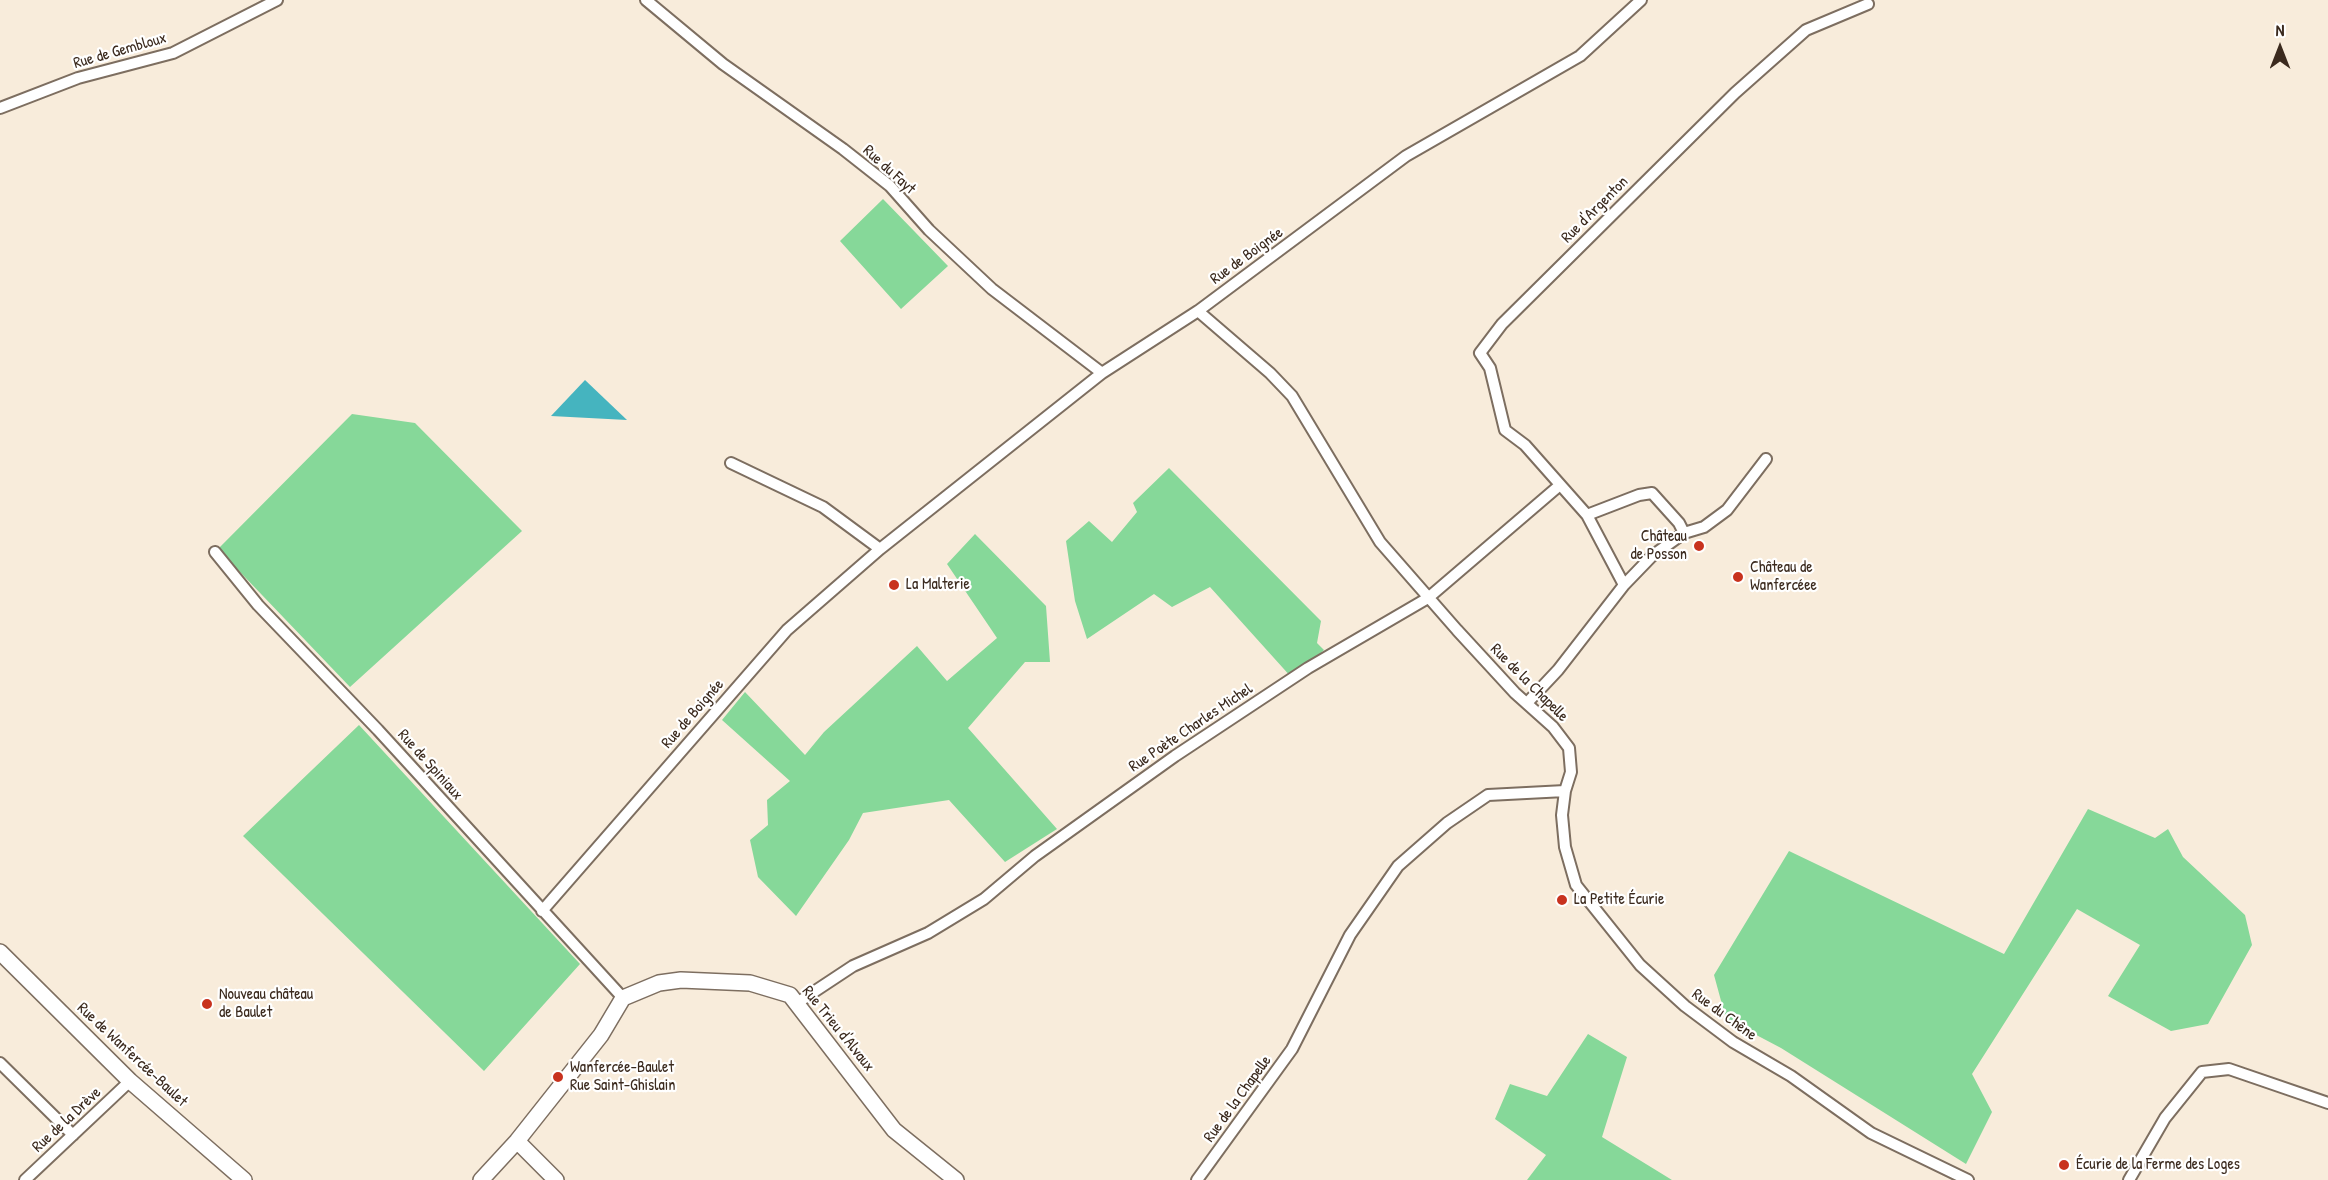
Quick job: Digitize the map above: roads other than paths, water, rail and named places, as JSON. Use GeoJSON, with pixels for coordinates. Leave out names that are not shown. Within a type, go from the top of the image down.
{"type":"FeatureCollection","features":[{"type":"Feature","properties":{"kind":"main road","name":"Rue de Wanfercée-Baulet"},"geometry":{"type":"LineString","coordinates":[[0,952],[130,1082],[244,1180]]}},
{"type":"Feature","properties":{"kind":"main road","name":"Rue Trieu d'Alvaux"},"geometry":{"type":"LineString","coordinates":[[623,998],[659,983],[708,980],[750,983],[790,994],[894,1130],[956,1180]]}},
{"type":"Feature","properties":{"kind":"main road"},"geometry":{"type":"LineString","coordinates":[[481,1180],[517,1141],[602,1035],[623,998]]}},
{"type":"Feature","properties":{"kind":"main road"},"geometry":{"type":"LineString","coordinates":[[517,1141],[556,1180]]}},
{"type":"Feature","properties":{"kind":"street","name":"Rue de Gembloux"},"geometry":{"type":"LineString","coordinates":[[0,108],[78,78],[173,53],[277,0]]}},
{"type":"Feature","properties":{"kind":"street","name":"Rue du Fayt"},"geometry":{"type":"LineString","coordinates":[[646,0],[723,64],[843,149],[890,186],[929,230],[992,289],[1102,373]]}},
{"type":"Feature","properties":{"kind":"street","name":"Rue de Boignée"},"geometry":{"type":"LineString","coordinates":[[542,911],[787,630],[880,549],[1102,373],[1198,311],[1406,156],[1580,56],[1641,0]]}},
{"type":"Feature","properties":{"kind":"street","name":"Rue d'Argenton"},"geometry":{"type":"LineString","coordinates":[[1560,485],[1525,445],[1505,430],[1490,368],[1480,353],[1502,324],[1735,93],[1806,30],[1868,4]]}},
{"type":"Feature","properties":{"kind":"street","name":"Rue de la Chapelle"},"geometry":{"type":"LineString","coordinates":[[1197,1180],[1292,1049],[1350,935],[1398,866],[1447,823],[1488,795],[1565,791],[1571,772],[1569,748],[1553,727],[1527,703],[1428,598],[1380,542],[1292,396],[1198,311]]}},
{"type":"Feature","properties":{"kind":"street"},"geometry":{"type":"LineString","coordinates":[[1527,703],[1558,670],[1624,585],[1652,556],[1684,533],[1704,527],[1727,510],[1766,459]]}},
{"type":"Feature","properties":{"kind":"street"},"geometry":{"type":"LineString","coordinates":[[730,463],[823,507],[880,549]]}},
{"type":"Feature","properties":{"kind":"street"},"geometry":{"type":"LineString","coordinates":[[1560,485],[1587,515],[1624,585]]}},
{"type":"Feature","properties":{"kind":"street","name":"Rue Poète Charles Michel"},"geometry":{"type":"LineString","coordinates":[[797,1003],[853,966],[928,933],[984,899],[1035,856],[1185,750],[1308,668],[1428,598],[1560,485]]}},
{"type":"Feature","properties":{"kind":"street"},"geometry":{"type":"LineString","coordinates":[[1587,515],[1639,495],[1652,493],[1679,523],[1684,533]]}},
{"type":"Feature","properties":{"kind":"street","name":"Rue de Spiniaux"},"geometry":{"type":"LineString","coordinates":[[215,552],[258,605],[378,730],[623,998]]}},
{"type":"Feature","properties":{"kind":"street","name":"Rue du Chêne"},"geometry":{"type":"LineString","coordinates":[[1565,791],[1562,815],[1564,847],[1576,885],[1640,965],[1685,1006],[1732,1042],[1791,1076],[1871,1133],[1968,1180]]}},
{"type":"Feature","properties":{"kind":"street"},"geometry":{"type":"LineString","coordinates":[[0,1063],[72,1136]]}},
{"type":"Feature","properties":{"kind":"street"},"geometry":{"type":"LineString","coordinates":[[2129,1180],[2165,1118],[2202,1072],[2229,1070],[2328,1103]]}},
{"type":"Feature","properties":{"kind":"street","name":"Rue de la Drève"},"geometry":{"type":"LineString","coordinates":[[25,1180],[130,1082]]}},
{"type":"Feature","properties":{"kind":"water"},"geometry":{"type":"Polygon","coordinates":[[[585,380],[627,420],[551,416],[585,380]]]}},
{"type":"Feature","properties":{"kind":"place","name":"Château de Posson"},"geometry":{"type":"Point","coordinates":[1699,546]}},
{"type":"Feature","properties":{"kind":"place","name":"Château de Wanfercéee"},"geometry":{"type":"Point","coordinates":[1738,577]}},
{"type":"Feature","properties":{"kind":"place","name":"La Malterie"},"geometry":{"type":"Point","coordinates":[894,585]}},
{"type":"Feature","properties":{"kind":"place","name":"La Petite Écurie"},"geometry":{"type":"Point","coordinates":[1562,900]}},
{"type":"Feature","properties":{"kind":"place","name":"Nouveau château de Baulet"},"geometry":{"type":"Point","coordinates":[207,1004]}},
{"type":"Feature","properties":{"kind":"place","name":"Wanfercée-Baulet Rue Saint-Ghislain"},"geometry":{"type":"Point","coordinates":[558,1077]}},
{"type":"Feature","properties":{"kind":"place","name":"Écurie de la Ferme des Loges"},"geometry":{"type":"Point","coordinates":[2064,1165]}}]}
